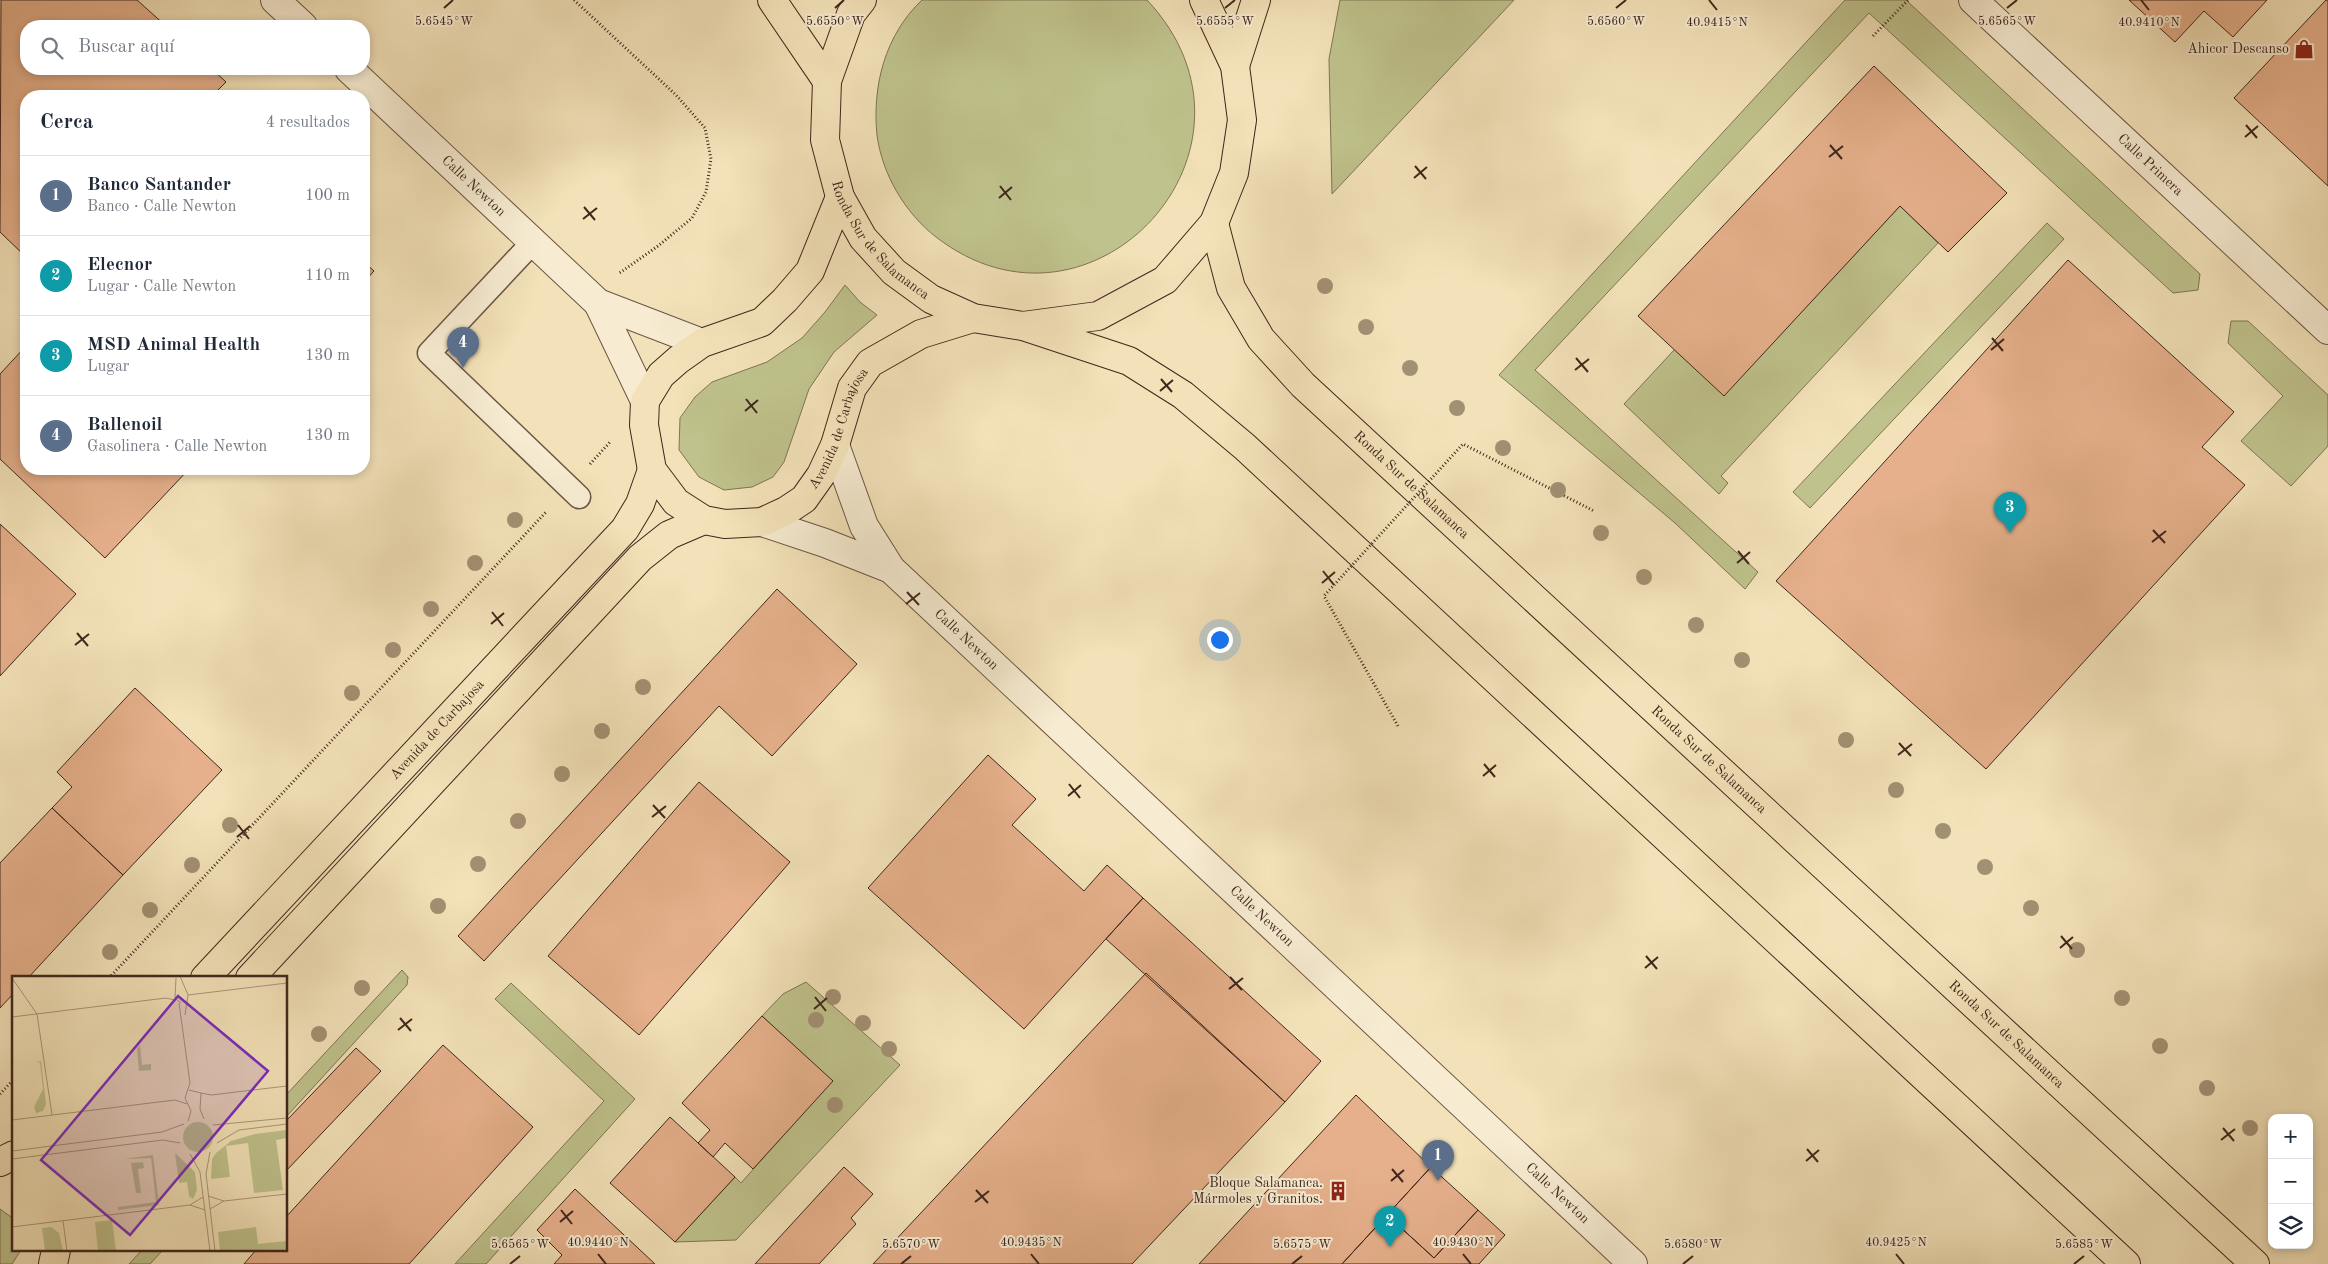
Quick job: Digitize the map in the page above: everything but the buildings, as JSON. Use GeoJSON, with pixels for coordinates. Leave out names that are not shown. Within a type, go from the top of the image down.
{"type":"FeatureCollection","features":[{"type":"Feature","properties":{"kind":"main road"},"geometry":{"type":"LineString","coordinates":[[772,0],[827,81]]}},
{"type":"Feature","properties":{"kind":"main road","name":"Ronda Sur de Salamanca"},"geometry":{"type":"LineString","coordinates":[[862,0],[851,14],[827,81],[825,140],[840,197],[863,238],[894,272],[931,299],[973,318],[1023,326],[1129,361],[1183,395],[1245,447],[2126,1264]]}},
{"type":"Feature","properties":{"kind":"main road","name":"Ronda Sur de Salamanca"},"geometry":{"type":"LineString","coordinates":[[1023,326],[1098,316],[1115,307],[1164,280],[1214,223],[1234,173],[1242,120],[1235,66],[1204,0]]}},
{"type":"Feature","properties":{"kind":"main road"},"geometry":{"type":"LineString","coordinates":[[1235,66],[1256,0]]}},
{"type":"Feature","properties":{"kind":"main road"},"geometry":{"type":"LineString","coordinates":[[645,401],[662,375],[678,360],[702,343],[762,322],[785,300],[810,271],[840,197]]}},
{"type":"Feature","properties":{"kind":"main road","name":"Ronda Sur de Salamanca"},"geometry":{"type":"LineString","coordinates":[[1214,223],[1231,288],[1261,339],[1303,386],[2255,1264]]}},
{"type":"Feature","properties":{"kind":"main road","name":"Avenida de Carbajosa"},"geometry":{"type":"LineString","coordinates":[[645,401],[644,425],[652,470],[676,502],[704,520],[725,524],[762,522],[786,511],[804,499],[821,475],[835,445],[852,388],[870,363],[921,334],[973,318]]}},
{"type":"Feature","properties":{"kind":"main road","name":"Avenida de Carbajosa"},"geometry":{"type":"LineString","coordinates":[[207,976],[625,529],[640,504],[652,470]]}},
{"type":"Feature","properties":{"kind":"main road"},"geometry":{"type":"LineString","coordinates":[[252,976],[640,558],[669,535],[704,520]]}},
{"type":"Feature","properties":{"kind":"main road"},"geometry":{"type":"LineString","coordinates":[[0,1162],[12,1156]]}},
{"type":"Feature","properties":{"kind":"street"},"geometry":{"type":"LineString","coordinates":[[275,0],[297,20]]}},
{"type":"Feature","properties":{"kind":"street","name":"Calle Primera"},"geometry":{"type":"LineString","coordinates":[[1973,0],[2328,330]]}},
{"type":"Feature","properties":{"kind":"street","name":"Calle Newton"},"geometry":{"type":"LineString","coordinates":[[355,75],[534,241],[595,301],[645,401]]}},
{"type":"Feature","properties":{"kind":"street","name":"Calle Newton"},"geometry":{"type":"LineString","coordinates":[[595,301],[702,343]]}},
{"type":"Feature","properties":{"kind":"street","name":"Calle Newton"},"geometry":{"type":"LineString","coordinates":[[835,445],[864,526],[890,569],[1633,1264]]}},
{"type":"Feature","properties":{"kind":"street","name":"Calle Newton"},"geometry":{"type":"LineString","coordinates":[[762,522],[824,543],[890,569]]}},
{"type":"Feature","properties":{"kind":"lane"},"geometry":{"type":"LineString","coordinates":[[534,241],[429,353],[574,492]]}},
{"type":"Feature","properties":{"kind":"path"},"geometry":{"type":"LineString","coordinates":[[574,0],[676,95],[704,128],[711,159],[706,192],[692,218],[658,246],[613,278],[595,301]]}},
{"type":"Feature","properties":{"kind":"path"},"geometry":{"type":"LineString","coordinates":[[1873,36],[1908,0]]}},
{"type":"Feature","properties":{"kind":"path"},"geometry":{"type":"LineString","coordinates":[[111,976],[574,492],[614,438]]}},
{"type":"Feature","properties":{"kind":"path"},"geometry":{"type":"LineString","coordinates":[[1398,726],[1324,596],[1463,444],[1594,511]]}},
{"type":"Feature","properties":{"kind":"path"},"geometry":{"type":"LineString","coordinates":[[0,1094],[12,1081]]}},
{"type":"Feature","properties":{"kind":"green space"},"geometry":{"type":"Polygon","coordinates":[[[922,0],[1147,0],[1184,58],[1195,116],[1182,172],[1152,219],[1108,254],[1054,272],[996,268],[936,237],[925,227],[905,204],[890,178],[880,150],[876,117],[879,80],[890,45],[909,14],[922,0]]]}},
{"type":"Feature","properties":{"kind":"green space"},"geometry":{"type":"Polygon","coordinates":[[[1340,0],[1514,0],[1332,194],[1329,59],[1340,0]]]}},
{"type":"Feature","properties":{"kind":"green space"},"geometry":{"type":"Polygon","coordinates":[[[1845,0],[1906,0],[2200,274],[2198,290],[2173,293],[1869,13],[1535,370],[1758,572],[1745,589],[1675,523],[1499,375],[1845,0]]]}},
{"type":"Feature","properties":{"kind":"green space"},"geometry":{"type":"Polygon","coordinates":[[[1900,206],[1938,243],[1721,476],[1728,483],[1719,494],[1624,404],[1675,349],[1724,395],[1900,206]]]}},
{"type":"Feature","properties":{"kind":"green space"},"geometry":{"type":"Polygon","coordinates":[[[2047,223],[2064,239],[1810,508],[1793,492],[2047,223]]]}},
{"type":"Feature","properties":{"kind":"green space"},"geometry":{"type":"Polygon","coordinates":[[[845,285],[860,302],[877,315],[834,352],[809,389],[784,462],[773,477],[752,487],[724,490],[699,477],[679,450],[680,418],[695,397],[712,382],[767,362],[802,338],[845,285]]]}},
{"type":"Feature","properties":{"kind":"green space"},"geometry":{"type":"Polygon","coordinates":[[[2231,321],[2248,321],[2328,395],[2328,446],[2291,486],[2241,441],[2283,396],[2228,343],[2231,321]]]}},
{"type":"Feature","properties":{"kind":"green space"},"geometry":{"type":"Polygon","coordinates":[[[402,970],[408,977],[407,985],[288,1115],[288,1093],[402,970]]]}},
{"type":"Feature","properties":{"kind":"green space"},"geometry":{"type":"Polygon","coordinates":[[[806,982],[900,1065],[736,1240],[675,1242],[735,1177],[741,1183],[832,1081],[762,1016],[783,994],[806,982]]]}},
{"type":"Feature","properties":{"kind":"green space"},"geometry":{"type":"Polygon","coordinates":[[[511,983],[635,1099],[486,1264],[455,1264],[604,1101],[495,999],[511,983]]]}},
{"type":"Feature","properties":{"kind":"green space"},"geometry":{"type":"Polygon","coordinates":[[[0,1209],[12,1218],[12,1252],[20,1252],[12,1264],[0,1264],[0,1209]]]}},
{"type":"Feature","properties":{"kind":"green space"},"geometry":{"type":"Polygon","coordinates":[[[140,1252],[161,1252],[150,1264],[129,1264],[140,1252]]]}},
{"type":"Feature","properties":{"kind":"place","name":"Ahicor Descanso"},"geometry":{"type":"Point","coordinates":[2304,49]}},
{"type":"Feature","properties":{"kind":"place","name":"Ballenoil"},"geometry":{"type":"Point","coordinates":[463,368]}},
{"type":"Feature","properties":{"kind":"place","name":"MSD Animal Health"},"geometry":{"type":"Point","coordinates":[2010,533]}},
{"type":"Feature","properties":{"kind":"place","name":"Banco Santander"},"geometry":{"type":"Point","coordinates":[1438,1181]}},
{"type":"Feature","properties":{"kind":"place","name":"Bloque Salamanca. Mármoles y Granitos."},"geometry":{"type":"Point","coordinates":[1338,1191]}},
{"type":"Feature","properties":{"kind":"place","name":"Elecnor"},"geometry":{"type":"Point","coordinates":[1390,1247]}}]}
